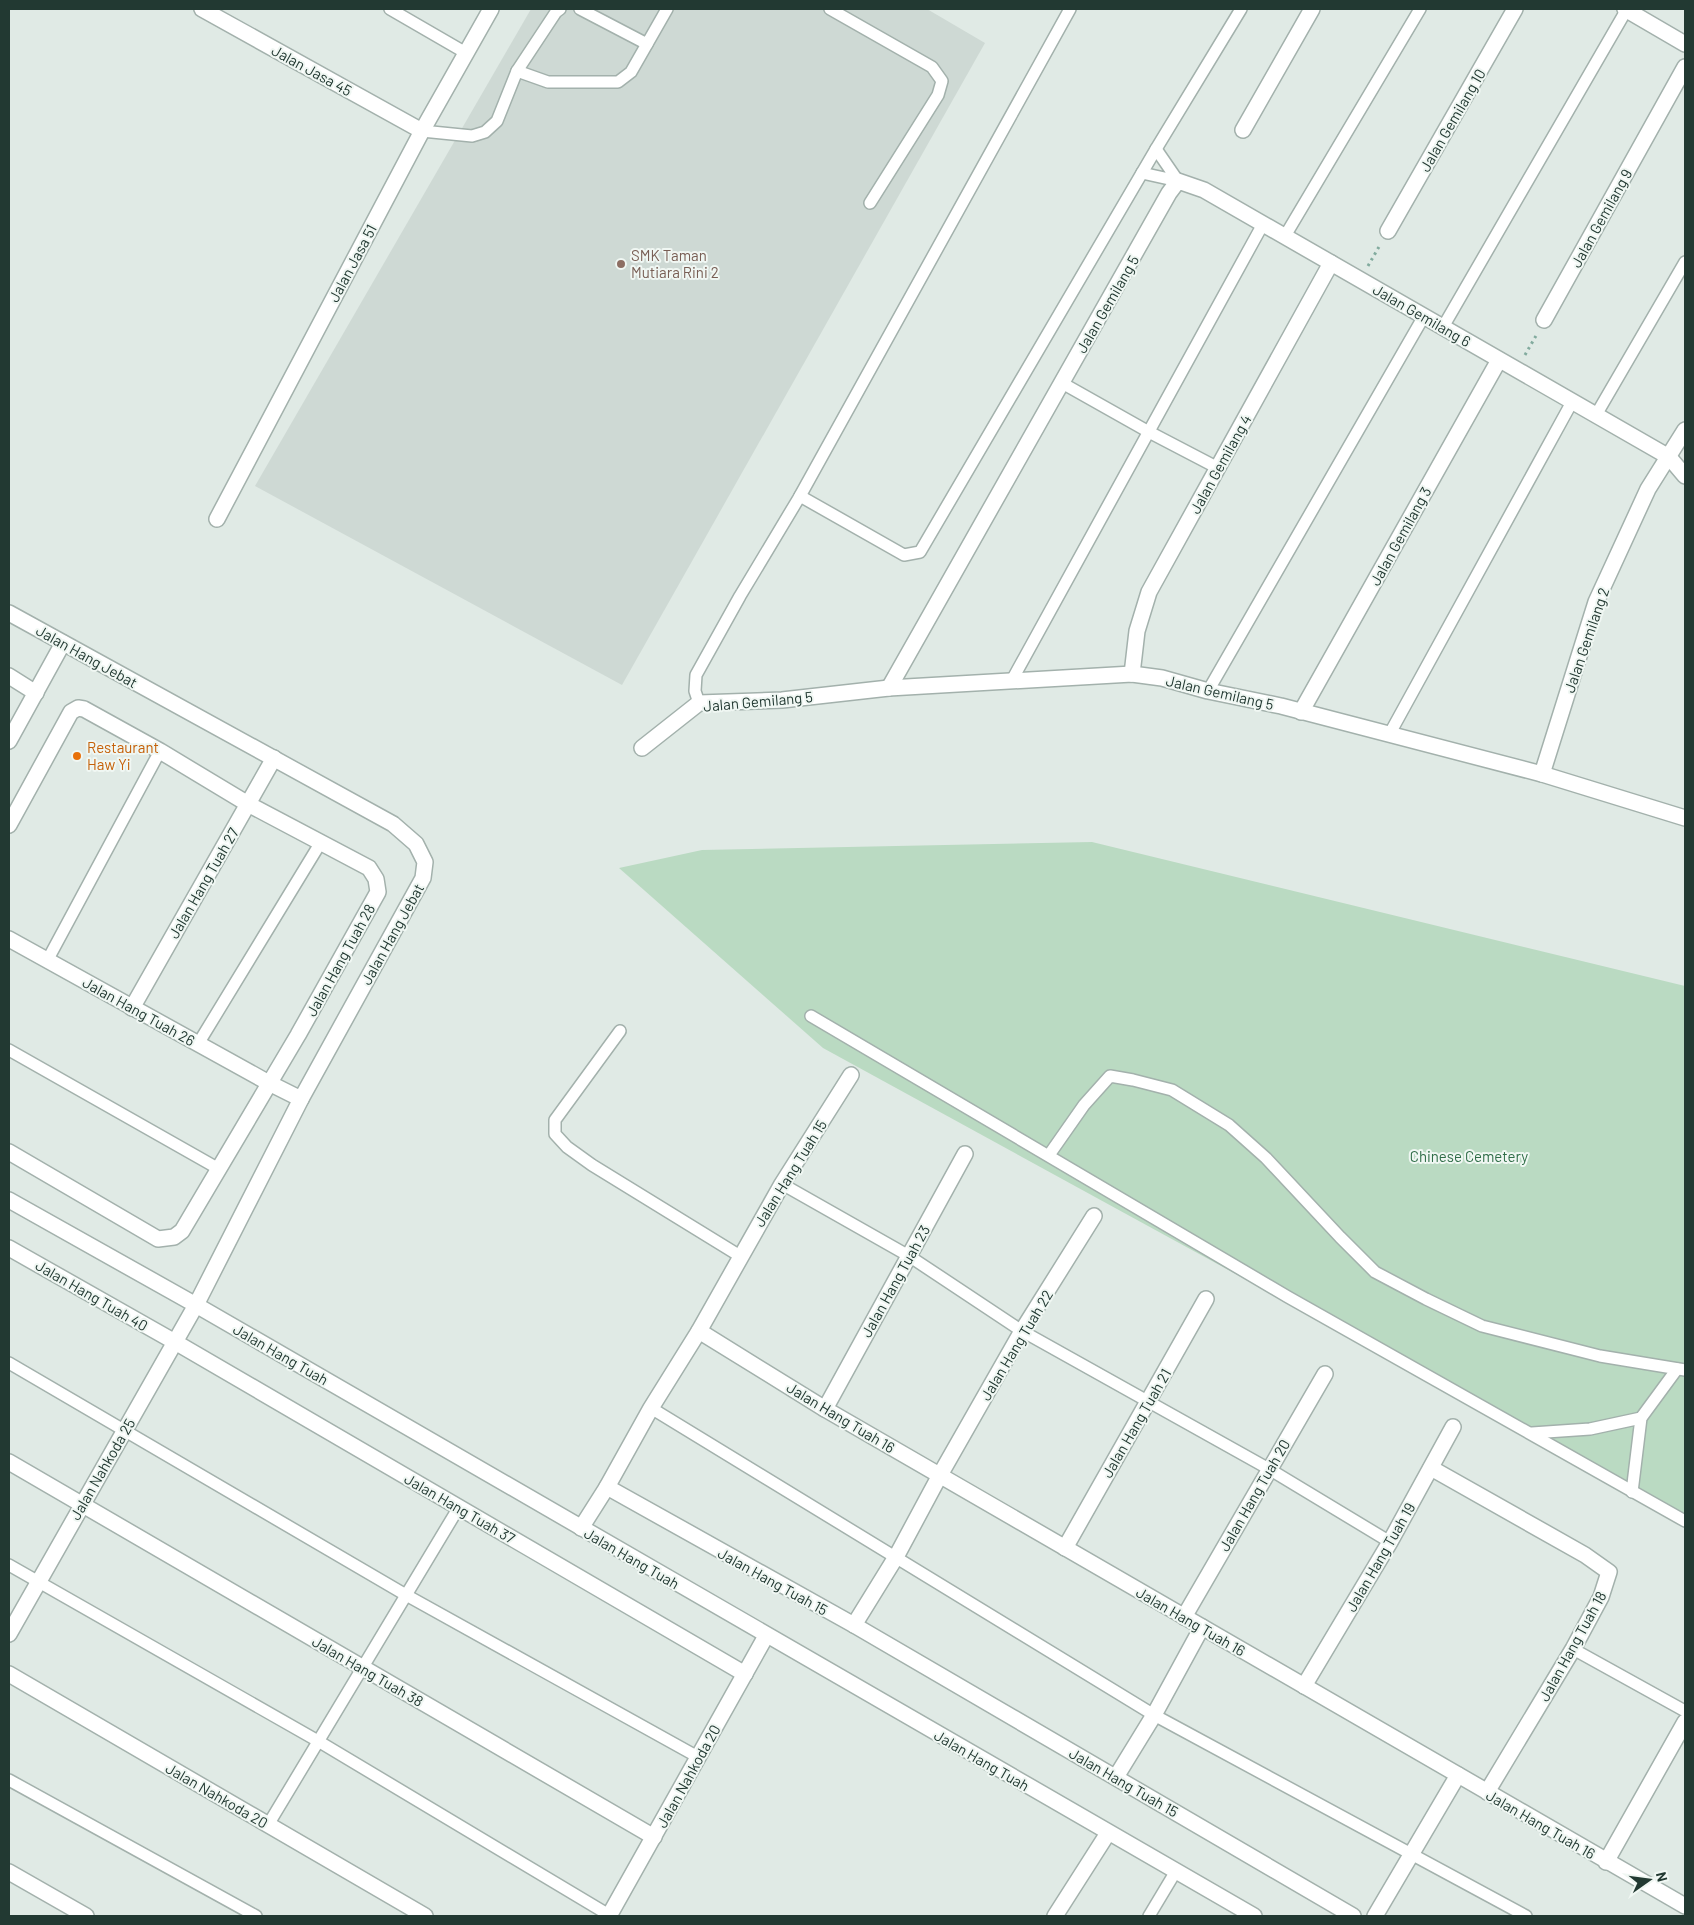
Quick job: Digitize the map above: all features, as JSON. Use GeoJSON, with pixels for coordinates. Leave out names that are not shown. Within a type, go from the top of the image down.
{"type":"FeatureCollection","features":[{"type":"Feature","properties":{"kind":"street","name":"Jalan Jasa 45"},"geometry":{"type":"LineString","coordinates":[[202,9],[422,131]]}},
{"type":"Feature","properties":{"kind":"street","name":"Jalan Jasa 51"},"geometry":{"type":"LineString","coordinates":[[217,519],[422,131],[491,9]]}},
{"type":"Feature","properties":{"kind":"street"},"geometry":{"type":"LineString","coordinates":[[1243,130],[1312,9]]}},
{"type":"Feature","properties":{"kind":"street","name":"Jalan Gemilang 10"},"geometry":{"type":"LineString","coordinates":[[1388,231],[1515,9]]}},
{"type":"Feature","properties":{"kind":"street"},"geometry":{"type":"LineString","coordinates":[[1626,9],[1685,44]]}},
{"type":"Feature","properties":{"kind":"street","name":"Jalan Gemilang 9"},"geometry":{"type":"LineString","coordinates":[[1544,320],[1685,67]]}},
{"type":"Feature","properties":{"kind":"street","name":"Jalan Gemilang 6"},"geometry":{"type":"LineString","coordinates":[[1178,181],[1204,190],[1596,415],[1668,457],[1685,476]]}},
{"type":"Feature","properties":{"kind":"street","name":"Jalan Gemilang 5"},"geometry":{"type":"LineString","coordinates":[[889,688],[1169,193],[1178,181]]}},
{"type":"Feature","properties":{"kind":"street","name":"Jalan Gemilang 4"},"geometry":{"type":"LineString","coordinates":[[1132,674],[1137,631],[1149,592],[1331,262]]}},
{"type":"Feature","properties":{"kind":"street","name":"Jalan Gemilang 3"},"geometry":{"type":"LineString","coordinates":[[1301,712],[1499,360]]}},
{"type":"Feature","properties":{"kind":"street","name":"Jalan Gemilang 2"},"geometry":{"type":"LineString","coordinates":[[1542,774],[1596,602],[1648,489],[1685,430]]}},
{"type":"Feature","properties":{"kind":"street","name":"Jalan Hang Jebat"},"geometry":{"type":"LineString","coordinates":[[9,612],[393,824],[416,844],[425,862],[423,878],[301,1099],[196,1305]]}},
{"type":"Feature","properties":{"kind":"street"},"geometry":{"type":"LineString","coordinates":[[9,741],[63,642]]}},
{"type":"Feature","properties":{"kind":"street","name":"Jalan Gemilang 5"},"geometry":{"type":"LineString","coordinates":[[642,748],[699,703],[782,700],[889,688],[1132,674],[1162,678],[1208,692],[1301,712],[1542,774],[1685,818]]}},
{"type":"Feature","properties":{"kind":"street"},"geometry":{"type":"LineString","coordinates":[[9,676],[36,692]]}},
{"type":"Feature","properties":{"kind":"street","name":"Jalan Hang Tuah 28"},"geometry":{"type":"LineString","coordinates":[[9,825],[72,712],[78,708],[84,709],[160,751],[248,804],[369,868],[376,879],[378,892],[219,1169],[182,1230],[174,1237],[158,1239],[9,1152]]}},
{"type":"Feature","properties":{"kind":"street","name":"Jalan Hang Tuah 27"},"geometry":{"type":"LineString","coordinates":[[132,1008],[274,758]]}},
{"type":"Feature","properties":{"kind":"street","name":"Jalan Hang Tuah 26"},"geometry":{"type":"LineString","coordinates":[[9,939],[268,1083],[301,1099]]}},
{"type":"Feature","properties":{"kind":"street","name":"Jalan Hang Tuah 15"},"geometry":{"type":"LineString","coordinates":[[851,1075],[782,1184],[699,1332],[651,1408],[607,1488],[854,1625],[1353,1916]]}},
{"type":"Feature","properties":{"kind":"street","name":"Jalan Hang Tuah 23"},"geometry":{"type":"LineString","coordinates":[[824,1408],[966,1154]]}},
{"type":"Feature","properties":{"kind":"street","name":"Jalan Hang Tuah"},"geometry":{"type":"LineString","coordinates":[[9,1200],[196,1305],[766,1636],[1254,1916]]}},
{"type":"Feature","properties":{"kind":"street","name":"Jalan Hang Tuah 22"},"geometry":{"type":"LineString","coordinates":[[854,1625],[896,1557],[1022,1331],[1094,1216]]}},
{"type":"Feature","properties":{"kind":"street","name":"Jalan Hang Tuah 40"},"geometry":{"type":"LineString","coordinates":[[9,1248],[175,1342]]}},
{"type":"Feature","properties":{"kind":"street","name":"Jalan Hang Tuah 21"},"geometry":{"type":"LineString","coordinates":[[1065,1548],[1206,1299]]}},
{"type":"Feature","properties":{"kind":"street","name":"Jalan Nahkoda 25"},"geometry":{"type":"LineString","coordinates":[[9,1634],[196,1305]]}},
{"type":"Feature","properties":{"kind":"street","name":"Jalan Hang Tuah 16"},"geometry":{"type":"LineString","coordinates":[[699,1332],[824,1408],[1685,1906]]}},
{"type":"Feature","properties":{"kind":"street","name":"Jalan Hang Tuah 37"},"geometry":{"type":"LineString","coordinates":[[175,1342],[745,1674]]}},
{"type":"Feature","properties":{"kind":"street","name":"Jalan Hang Tuah 20"},"geometry":{"type":"LineString","coordinates":[[1184,1617],[1325,1374]]}},
{"type":"Feature","properties":{"kind":"street","name":"Jalan Hang Tuah 19"},"geometry":{"type":"LineString","coordinates":[[1304,1686],[1390,1542],[1453,1427]]}},
{"type":"Feature","properties":{"kind":"street","name":"Jalan Hang Tuah 38"},"geometry":{"type":"LineString","coordinates":[[9,1462],[654,1837]]}},
{"type":"Feature","properties":{"kind":"street","name":"Jalan Hang Tuah 18"},"geometry":{"type":"LineString","coordinates":[[1431,1468],[1585,1555],[1610,1572],[1601,1597],[1573,1649],[1487,1792]]}},
{"type":"Feature","properties":{"kind":"street"},"geometry":{"type":"LineString","coordinates":[[581,1528],[607,1488]]}},
{"type":"Feature","properties":{"kind":"street"},"geometry":{"type":"LineString","coordinates":[[1116,1777],[1154,1715],[1202,1627]]}},
{"type":"Feature","properties":{"kind":"street","name":"Jalan Nahkoda 20"},"geometry":{"type":"LineString","coordinates":[[609,1916],[766,1636]]}},
{"type":"Feature","properties":{"kind":"street","name":"Jalan Nahkoda 20"},"geometry":{"type":"LineString","coordinates":[[9,1674],[268,1825],[409,1912],[425,1916]]}},
{"type":"Feature","properties":{"kind":"street"},"geometry":{"type":"LineString","coordinates":[[1606,1862],[1685,1722]]}},
{"type":"Feature","properties":{"kind":"street"},"geometry":{"type":"LineString","coordinates":[[1374,1916],[1458,1776]]}},
{"type":"Feature","properties":{"kind":"street"},"geometry":{"type":"LineString","coordinates":[[1055,1916],[1108,1832]]}},
{"type":"Feature","properties":{"kind":"street"},"geometry":{"type":"LineString","coordinates":[[9,1872],[86,1916]]}},
{"type":"Feature","properties":{"kind":"lane"},"geometry":{"type":"LineString","coordinates":[[390,9],[466,53]]}},
{"type":"Feature","properties":{"kind":"lane"},"geometry":{"type":"LineString","coordinates":[[422,131],[472,136],[486,132],[497,121],[517,71],[556,12],[560,9]]}},
{"type":"Feature","properties":{"kind":"lane"},"geometry":{"type":"LineString","coordinates":[[580,9],[647,44]]}},
{"type":"Feature","properties":{"kind":"lane"},"geometry":{"type":"LineString","coordinates":[[517,71],[548,82],[618,82],[631,72],[667,9]]}},
{"type":"Feature","properties":{"kind":"lane"},"geometry":{"type":"LineString","coordinates":[[830,9],[932,67],[942,81],[938,95],[870,203]]}},
{"type":"Feature","properties":{"kind":"lane"},"geometry":{"type":"LineString","coordinates":[[699,703],[695,691],[696,675],[740,596],[800,496],[1070,9]]}},
{"type":"Feature","properties":{"kind":"lane"},"geometry":{"type":"LineString","coordinates":[[800,496],[904,555],[920,552],[1156,149],[1241,9]]}},
{"type":"Feature","properties":{"kind":"lane"},"geometry":{"type":"LineString","coordinates":[[1285,236],[1420,9]]}},
{"type":"Feature","properties":{"kind":"lane"},"geometry":{"type":"LineString","coordinates":[[1443,328],[1626,9]]}},
{"type":"Feature","properties":{"kind":"lane"},"geometry":{"type":"LineString","coordinates":[[1156,149],[1178,181]]}},
{"type":"Feature","properties":{"kind":"lane"},"geometry":{"type":"LineString","coordinates":[[1142,173],[1178,181]]}},
{"type":"Feature","properties":{"kind":"lane"},"geometry":{"type":"LineString","coordinates":[[1011,682],[1263,224]]}},
{"type":"Feature","properties":{"kind":"lane"},"geometry":{"type":"LineString","coordinates":[[1596,415],[1685,262]]}},
{"type":"Feature","properties":{"kind":"lane"},"geometry":{"type":"LineString","coordinates":[[1208,692],[1424,316]]}},
{"type":"Feature","properties":{"kind":"lane"},"geometry":{"type":"LineString","coordinates":[[1062,384],[1218,468]]}},
{"type":"Feature","properties":{"kind":"lane"},"geometry":{"type":"LineString","coordinates":[[1389,735],[1572,402]]}},
{"type":"Feature","properties":{"kind":"lane"},"geometry":{"type":"LineString","coordinates":[[47,961],[160,751]]}},
{"type":"Feature","properties":{"kind":"lane"},"geometry":{"type":"LineString","coordinates":[[198,1044],[321,842]]}},
{"type":"Feature","properties":{"kind":"lane"},"geometry":{"type":"LineString","coordinates":[[811,1016],[1288,1297],[1685,1521]]}},
{"type":"Feature","properties":{"kind":"lane"},"geometry":{"type":"LineString","coordinates":[[620,1031],[555,1120],[555,1134],[567,1147],[592,1166],[740,1256]]}},
{"type":"Feature","properties":{"kind":"lane"},"geometry":{"type":"LineString","coordinates":[[9,1050],[219,1169]]}},
{"type":"Feature","properties":{"kind":"lane"},"geometry":{"type":"LineString","coordinates":[[1049,1156],[1084,1105],[1110,1076],[1172,1090],[1229,1125],[1376,1272],[1482,1326],[1600,1356],[1681,1369]]}},
{"type":"Feature","properties":{"kind":"lane"},"geometry":{"type":"LineString","coordinates":[[782,1184],[909,1256],[1022,1331],[1269,1469],[1390,1542]]}},
{"type":"Feature","properties":{"kind":"lane"},"geometry":{"type":"LineString","coordinates":[[9,1363],[406,1595],[698,1757]]}},
{"type":"Feature","properties":{"kind":"lane"},"geometry":{"type":"LineString","coordinates":[[1632,1492],[1641,1418],[1681,1369]]}},
{"type":"Feature","properties":{"kind":"lane"},"geometry":{"type":"LineString","coordinates":[[651,1408],[1154,1715],[1526,1916]]}},
{"type":"Feature","properties":{"kind":"lane"},"geometry":{"type":"LineString","coordinates":[[1531,1433],[1590,1429],[1641,1418]]}},
{"type":"Feature","properties":{"kind":"lane"},"geometry":{"type":"LineString","coordinates":[[268,1825],[459,1507]]}},
{"type":"Feature","properties":{"kind":"lane"},"geometry":{"type":"LineString","coordinates":[[9,1565],[318,1741],[609,1916]]}},
{"type":"Feature","properties":{"kind":"lane"},"geometry":{"type":"LineString","coordinates":[[1573,1649],[1685,1711]]}},
{"type":"Feature","properties":{"kind":"lane"},"geometry":{"type":"LineString","coordinates":[[9,1780],[256,1916]]}},
{"type":"Feature","properties":{"kind":"lane"},"geometry":{"type":"LineString","coordinates":[[1149,1916],[1176,1871]]}},
{"type":"Feature","properties":{"kind":"path"},"geometry":{"type":"LineString","coordinates":[[1360,280],[1388,231]]}},
{"type":"Feature","properties":{"kind":"path"},"geometry":{"type":"LineString","coordinates":[[1517,370],[1544,320]]}},
{"type":"Feature","properties":{"kind":"shaded area","name":"SMK Taman Mutiara Rini 2"},"geometry":{"type":"Polygon","coordinates":[[[531,9],[927,9],[985,43],[622,685],[255,486],[531,9]]]}},
{"type":"Feature","properties":{"kind":"green space","name":"Chinese Cemetery"},"geometry":{"type":"Polygon","coordinates":[[[1092,842],[1685,986],[1685,1520],[823,1048],[619,868],[702,850],[1092,842]]]}},
{"type":"Feature","properties":{"kind":"place","name":"SMK Taman Mutiara Rini 2"},"geometry":{"type":"Point","coordinates":[621,264]}},
{"type":"Feature","properties":{"kind":"place","name":"Restaurant Haw Yi"},"geometry":{"type":"Point","coordinates":[77,756]}}]}
